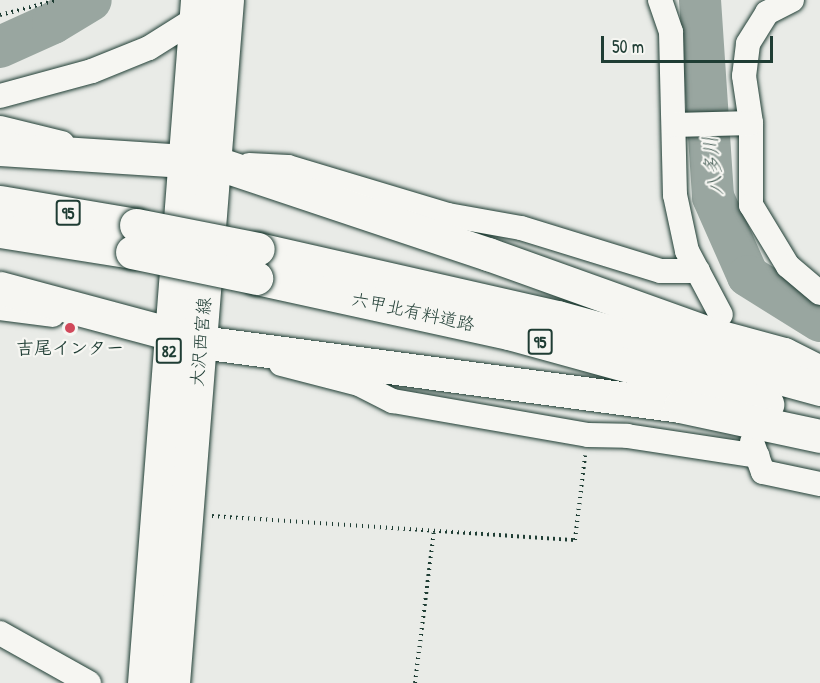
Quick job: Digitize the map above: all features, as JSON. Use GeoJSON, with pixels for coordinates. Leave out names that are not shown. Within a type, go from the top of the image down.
{"type":"FeatureCollection","features":[{"type":"Feature","properties":{"kind":"main road","name":"大沢西宮線"},"geometry":{"type":"LineString","coordinates":[[144,683],[186,339],[213,4]]}},
{"type":"Feature","properties":{"kind":"main road"},"geometry":{"type":"LineString","coordinates":[[0,149],[201,162],[445,239],[717,336],[784,354],[820,372]]}},
{"type":"Feature","properties":{"kind":"main road","name":"六甲北有料道路"},"geometry":{"type":"LineString","coordinates":[[0,202],[134,238],[257,263],[557,317],[820,389]]}},
{"type":"Feature","properties":{"kind":"main road","name":"六甲北有料道路"},"geometry":{"type":"LineString","coordinates":[[0,231],[134,238]]}},
{"type":"Feature","properties":{"kind":"main road","name":"六甲北有料道路"},"geometry":{"type":"LineString","coordinates":[[257,263],[691,381],[820,420]]}},
{"type":"Feature","properties":{"kind":"main road"},"geometry":{"type":"LineString","coordinates":[[0,288],[124,324],[186,339],[254,351],[552,387],[680,406],[820,436]]}},
{"type":"Feature","properties":{"kind":"main road","name":"大沢西宮線"},"geometry":{"type":"LineString","coordinates":[[173,683],[187,515],[186,339]]}},
{"type":"Feature","properties":{"kind":"street"},"geometry":{"type":"LineString","coordinates":[[660,0],[671,32],[679,125],[675,195],[687,250],[721,315]]}},
{"type":"Feature","properties":{"kind":"street"},"geometry":{"type":"LineString","coordinates":[[792,0],[767,13],[748,44],[744,76],[751,205],[788,266],[820,293]]}},
{"type":"Feature","properties":{"kind":"street"},"geometry":{"type":"LineString","coordinates":[[0,96],[92,71],[149,48],[213,4]]}},
{"type":"Feature","properties":{"kind":"street"},"geometry":{"type":"LineString","coordinates":[[679,125],[748,123]]}},
{"type":"Feature","properties":{"kind":"street"},"geometry":{"type":"LineString","coordinates":[[0,128],[101,154]]}},
{"type":"Feature","properties":{"kind":"street"},"geometry":{"type":"LineString","coordinates":[[201,162],[288,167],[448,215],[521,228],[661,271],[698,271]]}},
{"type":"Feature","properties":{"kind":"street"},"geometry":{"type":"LineString","coordinates":[[0,308],[124,324]]}},
{"type":"Feature","properties":{"kind":"street"},"geometry":{"type":"LineString","coordinates":[[254,351],[293,369],[359,384],[393,401],[588,435],[753,446],[763,472],[820,484]]}},
{"type":"Feature","properties":{"kind":"street"},"geometry":{"type":"LineString","coordinates":[[0,633],[89,683]]}},
{"type":"Feature","properties":{"kind":"path"},"geometry":{"type":"LineString","coordinates":[[0,15],[57,0]]}},
{"type":"Feature","properties":{"kind":"path"},"geometry":{"type":"LineString","coordinates":[[187,515],[574,540],[588,435]]}},
{"type":"Feature","properties":{"kind":"path"},"geometry":{"type":"LineString","coordinates":[[415,683],[434,531]]}},
{"type":"Feature","properties":{"kind":"waterway","name":"八多川"},"geometry":{"type":"LineString","coordinates":[[0,47],[53,23],[91,0]]}},
{"type":"Feature","properties":{"kind":"waterway","name":"八多川"},"geometry":{"type":"LineString","coordinates":[[700,0],[713,197],[748,276],[820,321]]}},
{"type":"Feature","properties":{"kind":"place","name":"吉尾インター"},"geometry":{"type":"Point","coordinates":[70,328]}}]}
